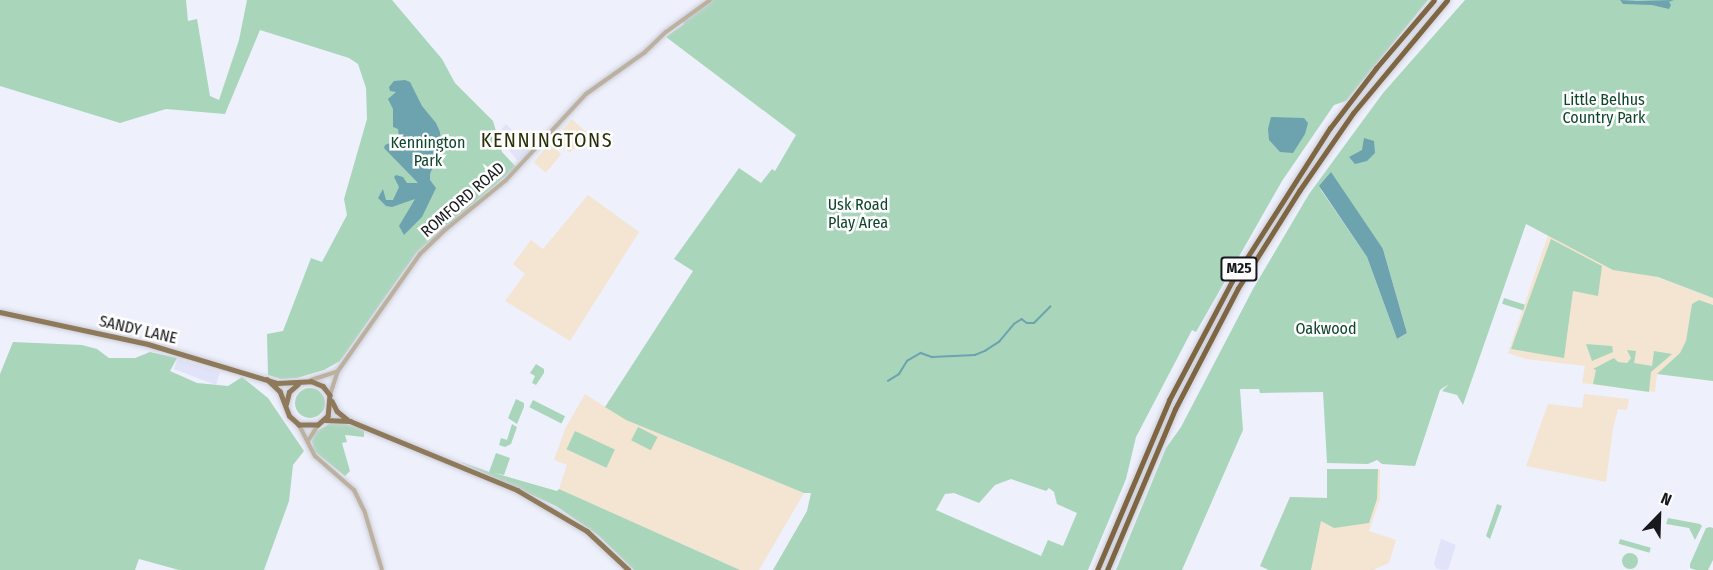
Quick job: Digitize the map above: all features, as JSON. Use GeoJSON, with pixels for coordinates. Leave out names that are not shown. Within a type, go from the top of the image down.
{"type":"FeatureCollection","features":[{"type":"Feature","properties":{"kind":"highway","name":"M25"},"geometry":{"type":"LineString","coordinates":[[1097,570],[1169,400],[1232,281],[1335,121],[1434,0]]}},
{"type":"Feature","properties":{"kind":"highway","name":"M25"},"geometry":{"type":"LineString","coordinates":[[1107,570],[1175,409],[1238,288],[1334,139],[1389,66],[1447,0]]}},
{"type":"Feature","properties":{"kind":"main road","name":"SANDY LANE"},"geometry":{"type":"LineString","coordinates":[[0,312],[148,344],[282,384],[300,382]]}},
{"type":"Feature","properties":{"kind":"main road"},"geometry":{"type":"LineString","coordinates":[[267,380],[280,392],[289,416],[299,425],[318,425],[325,420],[331,411],[331,398]]}},
{"type":"Feature","properties":{"kind":"main road"},"geometry":{"type":"LineString","coordinates":[[285,405],[289,392],[300,382],[311,381],[324,386],[339,413],[350,421],[518,490],[544,503],[587,531],[629,570]]}},
{"type":"Feature","properties":{"kind":"main road"},"geometry":{"type":"LineString","coordinates":[[325,420],[350,421]]}},
{"type":"Feature","properties":{"kind":"street","name":"ROMFORD ROAD"},"geometry":{"type":"LineString","coordinates":[[331,398],[338,371],[395,293],[413,263],[432,242],[506,180],[586,94],[644,53],[666,32],[710,0]]}},
{"type":"Feature","properties":{"kind":"street"},"geometry":{"type":"LineString","coordinates":[[311,381],[338,371]]}},
{"type":"Feature","properties":{"kind":"street"},"geometry":{"type":"LineString","coordinates":[[299,425],[315,456],[354,490],[364,513],[382,570]]}},
{"type":"Feature","properties":{"kind":"street"},"geometry":{"type":"LineString","coordinates":[[308,442],[318,425]]}},
{"type":"Feature","properties":{"kind":"shaded area"},"geometry":{"type":"Polygon","coordinates":[[[572,119],[587,133],[570,153],[556,141],[558,135],[572,119]]]}},
{"type":"Feature","properties":{"kind":"shaded area"},"geometry":{"type":"Polygon","coordinates":[[[506,124],[532,150],[525,158],[517,160],[507,148],[501,130],[506,124]]]}},
{"type":"Feature","properties":{"kind":"shaded area"},"geometry":{"type":"Polygon","coordinates":[[[549,144],[561,154],[546,173],[534,162],[549,144]]]}},
{"type":"Feature","properties":{"kind":"shaded area"},"geometry":{"type":"Polygon","coordinates":[[[588,195],[639,232],[570,341],[505,301],[525,274],[513,264],[531,240],[543,249],[588,195]]]}},
{"type":"Feature","properties":{"kind":"shaded area"},"geometry":{"type":"Polygon","coordinates":[[[1549,232],[1595,254],[1713,298],[1713,381],[1657,374],[1655,392],[1582,383],[1585,366],[1526,359],[1508,353],[1549,232]]]}},
{"type":"Feature","properties":{"kind":"shaded area"},"geometry":{"type":"Polygon","coordinates":[[[177,359],[220,372],[216,385],[174,369],[177,359]]]}},
{"type":"Feature","properties":{"kind":"shaded area"},"geometry":{"type":"Polygon","coordinates":[[[585,394],[626,420],[804,493],[759,570],[740,570],[559,489],[567,465],[554,460],[565,429],[585,394]]]}},
{"type":"Feature","properties":{"kind":"shaded area"},"geometry":{"type":"Polygon","coordinates":[[[1584,394],[1629,399],[1627,410],[1618,409],[1613,428],[1606,482],[1526,466],[1548,404],[1582,408],[1584,394]]]}},
{"type":"Feature","properties":{"kind":"shaded area"},"geometry":{"type":"Polygon","coordinates":[[[1327,469],[1380,469],[1380,499],[1369,531],[1396,540],[1389,563],[1373,570],[1269,570],[1260,566],[1290,497],[1327,498],[1327,469]]]}},
{"type":"Feature","properties":{"kind":"shaded area"},"geometry":{"type":"Polygon","coordinates":[[[1441,539],[1456,545],[1448,570],[1437,569],[1434,564],[1441,539]]]}},
{"type":"Feature","properties":{"kind":"green space","name":"Kennington Park"},"geometry":{"type":"Polygon","coordinates":[[[0,0],[186,0],[188,21],[197,19],[210,96],[219,100],[239,40],[247,0],[392,0],[442,59],[455,83],[493,121],[502,152],[516,167],[417,252],[340,361],[324,370],[297,378],[281,379],[268,375],[267,334],[283,331],[311,258],[322,262],[347,215],[344,199],[367,119],[366,88],[358,64],[349,58],[260,30],[225,114],[166,109],[120,123],[0,86],[0,0]]]}},
{"type":"Feature","properties":{"kind":"green space","name":"Usk Road Play Area"},"geometry":{"type":"Polygon","coordinates":[[[710,0],[1428,0],[1346,101],[1334,105],[1282,181],[1196,332],[1192,330],[1136,437],[1126,479],[1088,570],[773,570],[807,511],[811,493],[804,493],[626,420],[605,407],[693,271],[674,259],[739,168],[761,183],[772,169],[775,171],[796,135],[666,37],[684,24],[682,20],[710,0]],[[1011,479],[995,485],[979,503],[954,493],[945,494],[936,510],[1041,556],[1048,540],[1063,546],[1077,513],[1057,504],[1054,492],[1049,488],[1046,491],[1011,479]]]}},
{"type":"Feature","properties":{"kind":"green space"},"geometry":{"type":"Polygon","coordinates":[[[1465,0],[1713,0],[1713,298],[1658,277],[1613,270],[1526,224],[1463,405],[1457,395],[1442,391],[1449,384],[1440,390],[1415,466],[1382,464],[1377,460],[1368,464],[1327,463],[1323,392],[1260,393],[1259,389],[1240,389],[1243,430],[1182,570],[1116,570],[1166,448],[1181,427],[1253,289],[1309,194],[1383,93],[1465,0]],[[1319,187],[1367,257],[1397,339],[1407,333],[1383,249],[1319,187]]]}},
{"type":"Feature","properties":{"kind":"green space"},"geometry":{"type":"Polygon","coordinates":[[[1551,239],[1602,266],[1598,296],[1573,291],[1564,358],[1511,349],[1551,239]]]}},
{"type":"Feature","properties":{"kind":"green space"},"geometry":{"type":"Polygon","coordinates":[[[1504,298],[1525,305],[1523,311],[1502,304],[1504,298]]]}},
{"type":"Feature","properties":{"kind":"green space"},"geometry":{"type":"Polygon","coordinates":[[[1699,300],[1713,305],[1713,381],[1657,374],[1680,353],[1686,341],[1692,304],[1699,300]]]}},
{"type":"Feature","properties":{"kind":"green space"},"geometry":{"type":"Polygon","coordinates":[[[13,342],[82,345],[97,349],[109,358],[135,358],[150,352],[177,358],[170,371],[197,383],[228,386],[242,377],[268,398],[304,451],[293,465],[289,501],[264,570],[179,570],[139,559],[135,570],[0,570],[0,374],[13,342]]]}},
{"type":"Feature","properties":{"kind":"green space"},"geometry":{"type":"Polygon","coordinates":[[[1586,344],[1612,346],[1613,352],[1592,361],[1586,344]]]}},
{"type":"Feature","properties":{"kind":"green space"},"geometry":{"type":"Polygon","coordinates":[[[1627,350],[1636,351],[1634,363],[1652,366],[1654,351],[1672,354],[1651,372],[1649,392],[1593,384],[1596,370],[1593,369],[1614,358],[1618,362],[1627,363],[1631,358],[1627,350]]]}},
{"type":"Feature","properties":{"kind":"green space"},"geometry":{"type":"Polygon","coordinates":[[[536,364],[544,369],[544,373],[536,385],[532,383],[535,376],[530,373],[536,364]]]}},
{"type":"Feature","properties":{"kind":"green space"},"geometry":{"type":"Polygon","coordinates":[[[310,388],[321,392],[325,403],[321,414],[310,418],[299,414],[295,403],[299,392],[310,388]]]}},
{"type":"Feature","properties":{"kind":"green space"},"geometry":{"type":"Polygon","coordinates":[[[516,399],[524,403],[517,424],[508,418],[516,399]]]}},
{"type":"Feature","properties":{"kind":"green space"},"geometry":{"type":"Polygon","coordinates":[[[533,400],[565,416],[561,423],[529,407],[533,400]]]}},
{"type":"Feature","properties":{"kind":"green space"},"geometry":{"type":"Polygon","coordinates":[[[335,421],[364,429],[364,437],[345,435],[347,442],[342,443],[350,471],[345,476],[314,451],[312,441],[315,432],[335,421]]]}},
{"type":"Feature","properties":{"kind":"green space"},"geometry":{"type":"Polygon","coordinates":[[[512,424],[517,427],[511,444],[505,447],[499,445],[501,438],[507,440],[512,424]]]}},
{"type":"Feature","properties":{"kind":"green space"},"geometry":{"type":"Polygon","coordinates":[[[638,427],[658,437],[651,450],[631,440],[638,427]]]}},
{"type":"Feature","properties":{"kind":"green space"},"geometry":{"type":"Polygon","coordinates":[[[575,431],[615,450],[606,468],[567,449],[575,431]]]}},
{"type":"Feature","properties":{"kind":"green space"},"geometry":{"type":"Polygon","coordinates":[[[496,453],[510,458],[504,475],[494,473],[557,491],[559,489],[740,570],[634,570],[598,535],[556,506],[458,461],[489,472],[496,453]]]}},
{"type":"Feature","properties":{"kind":"green space"},"geometry":{"type":"Polygon","coordinates":[[[1327,469],[1378,469],[1377,499],[1369,523],[1334,528],[1321,521],[1311,570],[1269,570],[1260,566],[1290,497],[1327,498],[1327,469]]]}},
{"type":"Feature","properties":{"kind":"green space"},"geometry":{"type":"Polygon","coordinates":[[[1497,504],[1502,506],[1490,539],[1486,536],[1497,504]]]}},
{"type":"Feature","properties":{"kind":"green space"},"geometry":{"type":"Polygon","coordinates":[[[1668,518],[1702,526],[1695,540],[1689,528],[1666,524],[1668,518]]]}},
{"type":"Feature","properties":{"kind":"green space"},"geometry":{"type":"Polygon","coordinates":[[[1706,528],[1713,528],[1713,560],[1708,570],[1690,568],[1706,528]]]}},
{"type":"Feature","properties":{"kind":"green space"},"geometry":{"type":"Polygon","coordinates":[[[1620,539],[1651,548],[1649,553],[1619,544],[1620,539]]]}},
{"type":"Feature","properties":{"kind":"green space"},"geometry":{"type":"Polygon","coordinates":[[[1627,553],[1633,553],[1638,561],[1636,567],[1627,569],[1622,564],[1622,558],[1627,553]]]}},
{"type":"Feature","properties":{"kind":"water"},"geometry":{"type":"Polygon","coordinates":[[[1620,0],[1674,0],[1669,2],[1671,5],[1669,9],[1652,5],[1623,4],[1620,0]]]}},
{"type":"Feature","properties":{"kind":"water"},"geometry":{"type":"Polygon","coordinates":[[[394,81],[410,82],[422,106],[436,123],[440,132],[441,148],[430,174],[430,180],[436,188],[422,217],[404,235],[399,226],[415,199],[392,207],[386,206],[378,198],[383,189],[386,200],[393,200],[399,187],[394,177],[396,175],[403,177],[407,183],[418,183],[384,148],[385,145],[395,141],[400,144],[398,129],[393,127],[393,109],[388,99],[396,92],[390,91],[389,87],[394,81]]]}},
{"type":"Feature","properties":{"kind":"water"},"geometry":{"type":"Polygon","coordinates":[[[1271,117],[1304,118],[1308,123],[1305,134],[1293,153],[1280,152],[1269,140],[1268,129],[1271,117]]]}},
{"type":"Feature","properties":{"kind":"water"},"geometry":{"type":"Polygon","coordinates":[[[1364,138],[1374,141],[1375,153],[1367,161],[1355,164],[1349,157],[1362,150],[1364,138]]]}},
{"type":"Feature","properties":{"kind":"water"},"geometry":{"type":"Polygon","coordinates":[[[1331,172],[1383,249],[1407,333],[1397,339],[1367,257],[1319,186],[1331,172]]]}},
{"type":"Feature","properties":{"kind":"waterway"},"geometry":{"type":"LineString","coordinates":[[888,381],[899,374],[907,361],[921,353],[932,357],[975,355],[985,351],[999,342],[1014,324],[1022,319],[1027,323],[1034,323],[1050,307]]}},
{"type":"Feature","properties":{"kind":"district","name":"KENNINGTONS"},"geometry":{"type":"Point","coordinates":[547,140]}},
{"type":"Feature","properties":{"kind":"park label","name":"Little Belhus Country Park"},"geometry":{"type":"Point","coordinates":[1604,109]}},
{"type":"Feature","properties":{"kind":"park label","name":"Oakwood"},"geometry":{"type":"Point","coordinates":[1326,329]}}]}
